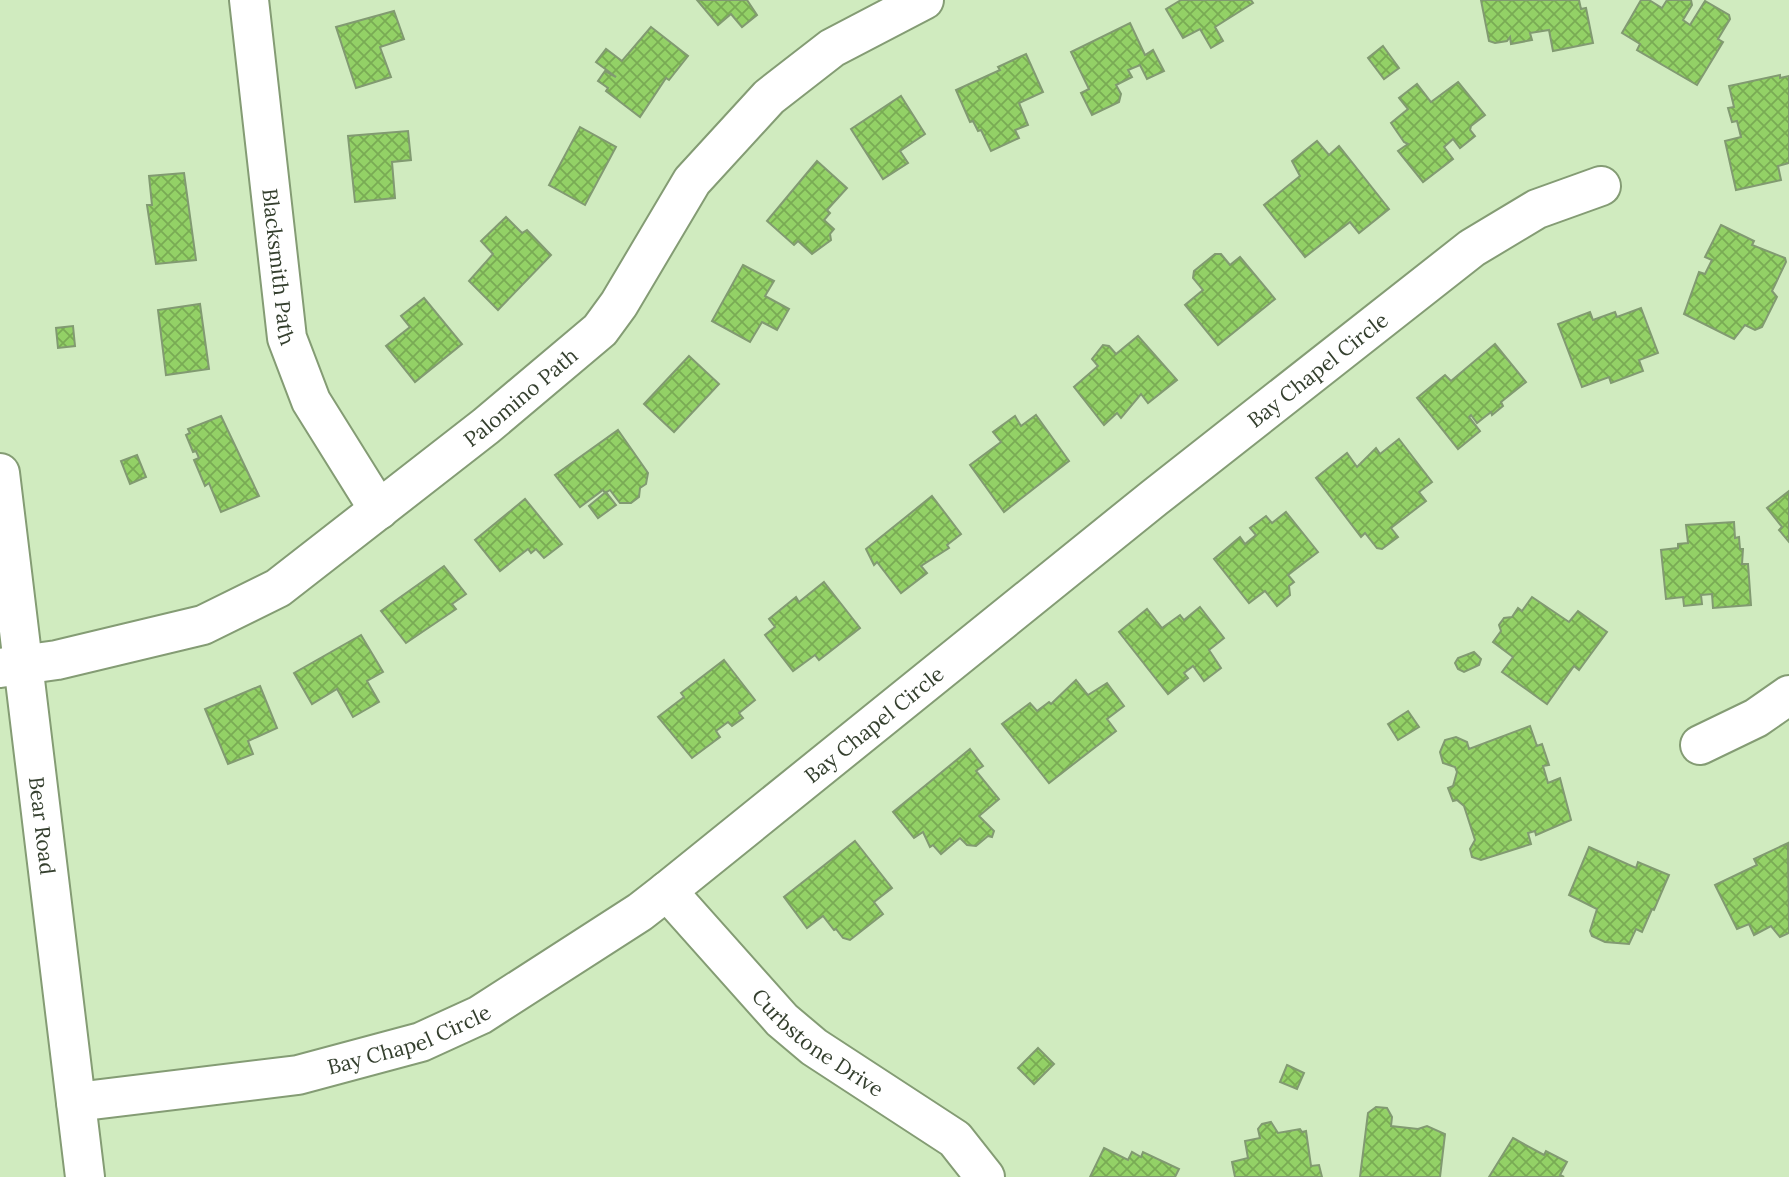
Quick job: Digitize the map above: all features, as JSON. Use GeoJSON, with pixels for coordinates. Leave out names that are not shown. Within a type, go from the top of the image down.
{"type":"FeatureCollection","features":[{"type":"Feature","properties":{"kind":"street","name":"Blacksmith Path"},"geometry":{"type":"LineString","coordinates":[[249,0],[287,338],[311,401],[379,510]]}},
{"type":"Feature","properties":{"kind":"street","name":"Palomino Path"},"geometry":{"type":"LineString","coordinates":[[11,666],[203,625],[278,588],[486,426],[600,330],[619,304],[692,181],[769,97],[832,48],[923,0]]}},
{"type":"Feature","properties":{"kind":"street","name":"Bay Chapel Circle"},"geometry":{"type":"LineString","coordinates":[[76,1102],[298,1074],[421,1042],[480,1015],[640,912],[1472,248],[1537,209],[1601,186]]}},
{"type":"Feature","properties":{"kind":"street","name":"Bear Road"},"geometry":{"type":"LineString","coordinates":[[0,473],[11,666],[85,1177]]}},
{"type":"Feature","properties":{"kind":"street"},"geometry":{"type":"LineString","coordinates":[[1700,745],[1756,718],[1789,695]]}},
{"type":"Feature","properties":{"kind":"street","name":"Curbstone Drive"},"geometry":{"type":"LineString","coordinates":[[667,891],[782,1020],[814,1047],[955,1139],[985,1177]]}},
{"type":"Feature","properties":{"kind":"building"},"geometry":{"type":"Polygon","coordinates":[[[697,0],[747,0],[757,15],[742,27],[731,14],[718,25],[697,0]]]}},
{"type":"Feature","properties":{"kind":"building"},"geometry":{"type":"Polygon","coordinates":[[[1181,0],[1251,0],[1253,3],[1215,27],[1223,41],[1211,48],[1200,29],[1183,38],[1166,9],[1181,0]]]}},
{"type":"Feature","properties":{"kind":"building"},"geometry":{"type":"Polygon","coordinates":[[[1481,0],[1579,0],[1581,9],[1586,8],[1593,43],[1553,51],[1549,30],[1530,33],[1532,40],[1511,44],[1510,37],[1507,41],[1489,41],[1481,0]]]}},
{"type":"Feature","properties":{"kind":"building"},"geometry":{"type":"Polygon","coordinates":[[[1641,0],[1649,0],[1662,8],[1667,0],[1691,0],[1692,5],[1683,20],[1690,25],[1705,1],[1729,15],[1730,19],[1718,39],[1723,42],[1697,85],[1637,50],[1640,44],[1622,33],[1641,0]]]}},
{"type":"Feature","properties":{"kind":"building"},"geometry":{"type":"Polygon","coordinates":[[[394,11],[404,39],[380,47],[391,77],[356,88],[336,27],[394,11]]]}},
{"type":"Feature","properties":{"kind":"building"},"geometry":{"type":"Polygon","coordinates":[[[1130,23],[1145,55],[1153,50],[1164,71],[1147,79],[1140,65],[1128,70],[1132,77],[1116,85],[1121,94],[1119,102],[1092,115],[1081,93],[1089,89],[1071,52],[1130,23]]]}},
{"type":"Feature","properties":{"kind":"building"},"geometry":{"type":"Polygon","coordinates":[[[651,27],[688,56],[669,80],[666,78],[640,117],[606,91],[608,88],[598,81],[605,71],[616,77],[596,62],[606,49],[622,61],[651,27]]]}},
{"type":"Feature","properties":{"kind":"building"},"geometry":{"type":"Polygon","coordinates":[[[1383,46],[1399,68],[1384,79],[1368,58],[1383,46]]]}},
{"type":"Feature","properties":{"kind":"building"},"geometry":{"type":"Polygon","coordinates":[[[1026,54],[1043,92],[1019,103],[1028,125],[1015,130],[1019,138],[991,151],[981,130],[978,131],[973,121],[970,122],[956,90],[1000,70],[998,67],[1026,54]]]}},
{"type":"Feature","properties":{"kind":"building"},"geometry":{"type":"Polygon","coordinates":[[[1780,75],[1780,78],[1789,76],[1789,163],[1778,166],[1781,180],[1736,190],[1725,141],[1741,137],[1737,121],[1732,122],[1728,108],[1734,107],[1729,86],[1780,75]]]}},
{"type":"Feature","properties":{"kind":"building"},"geometry":{"type":"Polygon","coordinates":[[[1458,82],[1485,115],[1471,126],[1470,130],[1475,136],[1460,148],[1453,139],[1444,147],[1453,159],[1423,182],[1398,151],[1408,144],[1391,123],[1408,109],[1399,98],[1417,84],[1431,102],[1458,82]]]}},
{"type":"Feature","properties":{"kind":"building"},"geometry":{"type":"Polygon","coordinates":[[[901,96],[925,134],[900,151],[908,163],[883,179],[851,129],[901,96]]]}},
{"type":"Feature","properties":{"kind":"building"},"geometry":{"type":"Polygon","coordinates":[[[580,127],[616,147],[585,205],[549,185],[580,127]]]}},
{"type":"Feature","properties":{"kind":"building"},"geometry":{"type":"Polygon","coordinates":[[[408,131],[411,160],[392,162],[395,198],[355,202],[348,136],[408,131]]]}},
{"type":"Feature","properties":{"kind":"building"},"geometry":{"type":"Polygon","coordinates":[[[1317,141],[1329,155],[1339,146],[1389,209],[1359,233],[1350,222],[1305,257],[1264,205],[1300,176],[1292,161],[1317,141]]]}},
{"type":"Feature","properties":{"kind":"building"},"geometry":{"type":"Polygon","coordinates":[[[817,161],[847,188],[827,210],[830,213],[824,220],[834,229],[830,234],[831,240],[812,254],[798,241],[794,245],[767,221],[817,161]]]}},
{"type":"Feature","properties":{"kind":"building"},"geometry":{"type":"Polygon","coordinates":[[[184,173],[196,260],[156,264],[147,205],[152,205],[149,176],[184,173]]]}},
{"type":"Feature","properties":{"kind":"building"},"geometry":{"type":"Polygon","coordinates":[[[506,217],[522,233],[527,230],[551,255],[498,310],[469,281],[493,254],[481,241],[506,217]]]}},
{"type":"Feature","properties":{"kind":"building"},"geometry":{"type":"Polygon","coordinates":[[[1721,225],[1754,241],[1752,245],[1785,258],[1786,262],[1772,291],[1777,297],[1762,327],[1755,330],[1745,325],[1734,339],[1684,314],[1699,272],[1705,274],[1712,260],[1705,257],[1721,225]]]}},
{"type":"Feature","properties":{"kind":"building"},"geometry":{"type":"Polygon","coordinates":[[[1215,254],[1221,254],[1230,265],[1240,257],[1275,299],[1218,345],[1185,305],[1203,290],[1193,278],[1194,271],[1215,254]]]}},
{"type":"Feature","properties":{"kind":"building"},"geometry":{"type":"Polygon","coordinates":[[[743,265],[774,281],[765,296],[789,309],[777,330],[762,322],[750,342],[712,321],[743,265]]]}},
{"type":"Feature","properties":{"kind":"building"},"geometry":{"type":"Polygon","coordinates":[[[424,298],[462,344],[415,382],[386,346],[410,327],[401,316],[424,298]]]}},
{"type":"Feature","properties":{"kind":"building"},"geometry":{"type":"Polygon","coordinates":[[[200,304],[209,369],[166,375],[158,310],[200,304]]]}},
{"type":"Feature","properties":{"kind":"building"},"geometry":{"type":"Polygon","coordinates":[[[1641,308],[1658,353],[1639,360],[1643,371],[1611,383],[1609,377],[1582,387],[1558,324],[1590,312],[1593,320],[1615,312],[1617,317],[1641,308]]]}},
{"type":"Feature","properties":{"kind":"building"},"geometry":{"type":"Polygon","coordinates":[[[73,326],[75,346],[58,348],[56,328],[73,326]]]}},
{"type":"Feature","properties":{"kind":"building"},"geometry":{"type":"Polygon","coordinates":[[[1138,336],[1177,380],[1148,403],[1141,394],[1121,418],[1117,413],[1104,425],[1074,387],[1098,366],[1092,359],[1103,345],[1109,346],[1116,354],[1138,336]]]}},
{"type":"Feature","properties":{"kind":"building"},"geometry":{"type":"Polygon","coordinates":[[[1495,344],[1526,382],[1501,402],[1503,406],[1492,415],[1491,412],[1477,423],[1471,415],[1469,417],[1480,431],[1458,449],[1417,398],[1445,375],[1451,381],[1495,344]]]}},
{"type":"Feature","properties":{"kind":"building"},"geometry":{"type":"Polygon","coordinates":[[[689,356],[719,384],[674,432],[644,404],[689,356]]]}},
{"type":"Feature","properties":{"kind":"building"},"geometry":{"type":"Polygon","coordinates":[[[1036,415],[1069,461],[1004,512],[970,465],[1001,442],[993,432],[1015,416],[1021,426],[1036,415]]]}},
{"type":"Feature","properties":{"kind":"building"},"geometry":{"type":"Polygon","coordinates":[[[221,416],[259,496],[221,512],[209,483],[205,486],[194,460],[199,458],[196,451],[193,452],[186,435],[190,433],[188,429],[221,416]]]}},
{"type":"Feature","properties":{"kind":"building"},"geometry":{"type":"Polygon","coordinates":[[[618,430],[648,473],[646,484],[640,488],[639,497],[631,503],[620,503],[610,490],[605,493],[603,490],[580,507],[555,475],[618,430]]]}},
{"type":"Feature","properties":{"kind":"building"},"geometry":{"type":"Polygon","coordinates":[[[1399,439],[1432,482],[1419,492],[1426,501],[1391,528],[1398,537],[1382,549],[1377,548],[1365,533],[1361,537],[1316,478],[1347,453],[1357,467],[1376,448],[1380,454],[1399,439]]]}},
{"type":"Feature","properties":{"kind":"building"},"geometry":{"type":"Polygon","coordinates":[[[137,455],[146,477],[130,484],[121,461],[137,455]]]}},
{"type":"Feature","properties":{"kind":"building"},"geometry":{"type":"Polygon","coordinates":[[[1789,491],[1789,542],[1779,530],[1782,527],[1767,508],[1789,491]]]}},
{"type":"Feature","properties":{"kind":"building"},"geometry":{"type":"Polygon","coordinates":[[[606,492],[616,505],[598,518],[589,506],[606,492]]]}},
{"type":"Feature","properties":{"kind":"building"},"geometry":{"type":"Polygon","coordinates":[[[932,496],[961,534],[947,545],[949,548],[921,566],[927,573],[901,593],[877,562],[874,565],[866,549],[932,496]]]}},
{"type":"Feature","properties":{"kind":"building"},"geometry":{"type":"Polygon","coordinates":[[[525,499],[562,544],[544,558],[536,549],[531,553],[528,549],[500,571],[475,540],[525,499]]]}},
{"type":"Feature","properties":{"kind":"building"},"geometry":{"type":"Polygon","coordinates":[[[1286,512],[1318,552],[1288,575],[1294,582],[1289,586],[1290,595],[1277,606],[1265,591],[1249,603],[1214,559],[1240,537],[1245,544],[1256,535],[1250,528],[1266,516],[1272,523],[1286,512]]]}},
{"type":"Feature","properties":{"kind":"building"},"geometry":{"type":"Polygon","coordinates":[[[1734,522],[1735,538],[1739,537],[1740,549],[1743,549],[1742,564],[1748,564],[1751,605],[1713,608],[1712,594],[1701,595],[1702,604],[1684,606],[1683,597],[1666,599],[1661,550],[1678,548],[1678,544],[1688,543],[1686,525],[1734,522]]]}},
{"type":"Feature","properties":{"kind":"building"},"geometry":{"type":"Polygon","coordinates":[[[444,566],[466,594],[452,604],[456,609],[406,643],[381,611],[444,566]]]}},
{"type":"Feature","properties":{"kind":"building"},"geometry":{"type":"Polygon","coordinates":[[[824,582],[860,628],[819,660],[815,655],[793,671],[765,635],[775,627],[769,619],[796,597],[799,602],[824,582]]]}},
{"type":"Feature","properties":{"kind":"building"},"geometry":{"type":"Polygon","coordinates":[[[1532,597],[1569,622],[1578,611],[1607,632],[1579,670],[1574,666],[1547,704],[1502,672],[1513,657],[1493,642],[1501,631],[1499,625],[1504,618],[1512,617],[1518,608],[1522,611],[1532,597]]]}},
{"type":"Feature","properties":{"kind":"building"},"geometry":{"type":"Polygon","coordinates":[[[1200,607],[1224,638],[1209,650],[1221,668],[1204,681],[1193,666],[1184,673],[1188,678],[1168,694],[1119,632],[1147,609],[1162,628],[1180,615],[1184,620],[1200,607]]]}},
{"type":"Feature","properties":{"kind":"building"},"geometry":{"type":"Polygon","coordinates":[[[361,635],[383,672],[367,681],[379,702],[353,717],[337,689],[312,704],[294,673],[361,635]]]}},
{"type":"Feature","properties":{"kind":"building"},"geometry":{"type":"Polygon","coordinates":[[[1474,652],[1481,659],[1479,665],[1464,672],[1458,669],[1455,663],[1458,658],[1474,652]]]}},
{"type":"Feature","properties":{"kind":"building"},"geometry":{"type":"Polygon","coordinates":[[[724,660],[755,700],[739,713],[743,718],[732,726],[728,722],[716,731],[720,737],[692,758],[658,717],[684,697],[681,693],[724,660]]]}},
{"type":"Feature","properties":{"kind":"building"},"geometry":{"type":"Polygon","coordinates":[[[1076,680],[1088,695],[1107,683],[1124,706],[1107,719],[1116,731],[1049,783],[1002,724],[1030,703],[1037,711],[1049,702],[1051,704],[1076,680]]]}},
{"type":"Feature","properties":{"kind":"building"},"geometry":{"type":"Polygon","coordinates":[[[260,686],[277,728],[248,741],[253,754],[228,764],[205,709],[260,686]]]}},
{"type":"Feature","properties":{"kind":"building"},"geometry":{"type":"Polygon","coordinates":[[[1408,711],[1419,727],[1398,740],[1388,724],[1408,711]]]}},
{"type":"Feature","properties":{"kind":"building"},"geometry":{"type":"Polygon","coordinates":[[[1530,726],[1537,746],[1542,744],[1549,765],[1543,766],[1548,783],[1560,778],[1571,820],[1536,835],[1535,831],[1528,833],[1531,844],[1481,860],[1472,857],[1470,849],[1475,840],[1464,806],[1457,800],[1453,801],[1448,788],[1453,786],[1457,772],[1455,767],[1443,763],[1440,752],[1445,740],[1456,737],[1467,742],[1469,749],[1530,726]]]}},
{"type":"Feature","properties":{"kind":"building"},"geometry":{"type":"Polygon","coordinates":[[[970,749],[983,766],[976,771],[999,799],[979,816],[994,831],[992,837],[988,836],[976,846],[967,845],[960,838],[941,854],[933,845],[930,847],[923,832],[914,838],[893,812],[970,749]]]}},
{"type":"Feature","properties":{"kind":"building"},"geometry":{"type":"Polygon","coordinates":[[[855,841],[892,888],[874,902],[883,914],[850,940],[834,930],[823,916],[807,928],[784,897],[855,841]]]}},
{"type":"Feature","properties":{"kind":"building"},"geometry":{"type":"Polygon","coordinates":[[[1788,843],[1789,933],[1780,937],[1771,926],[1754,935],[1749,924],[1737,929],[1715,885],[1757,865],[1754,859],[1788,843]]]}},
{"type":"Feature","properties":{"kind":"building"},"geometry":{"type":"Polygon","coordinates":[[[1589,847],[1636,868],[1638,862],[1669,875],[1642,932],[1636,929],[1629,944],[1605,942],[1592,936],[1590,931],[1597,909],[1569,895],[1589,847]]]}},
{"type":"Feature","properties":{"kind":"building"},"geometry":{"type":"Polygon","coordinates":[[[1038,1048],[1054,1064],[1034,1084],[1018,1068],[1038,1048]]]}},
{"type":"Feature","properties":{"kind":"building"},"geometry":{"type":"Polygon","coordinates":[[[1287,1065],[1304,1073],[1297,1089],[1280,1082],[1287,1065]]]}},
{"type":"Feature","properties":{"kind":"building"},"geometry":{"type":"Polygon","coordinates":[[[1376,1107],[1387,1108],[1392,1117],[1391,1126],[1418,1129],[1427,1126],[1445,1134],[1440,1177],[1360,1177],[1368,1113],[1376,1107]]]}},
{"type":"Feature","properties":{"kind":"building"},"geometry":{"type":"Polygon","coordinates":[[[1271,1122],[1278,1133],[1300,1129],[1302,1132],[1306,1131],[1311,1166],[1319,1165],[1322,1177],[1235,1177],[1232,1162],[1248,1158],[1245,1141],[1260,1138],[1258,1129],[1262,1124],[1271,1122]]]}},
{"type":"Feature","properties":{"kind":"building"},"geometry":{"type":"Polygon","coordinates":[[[1513,1138],[1544,1155],[1546,1151],[1567,1162],[1560,1175],[1564,1177],[1489,1177],[1513,1138]]]}},
{"type":"Feature","properties":{"kind":"building"},"geometry":{"type":"Polygon","coordinates":[[[1104,1148],[1128,1160],[1132,1152],[1141,1157],[1143,1152],[1179,1169],[1175,1177],[1090,1177],[1104,1148]]]}}]}
